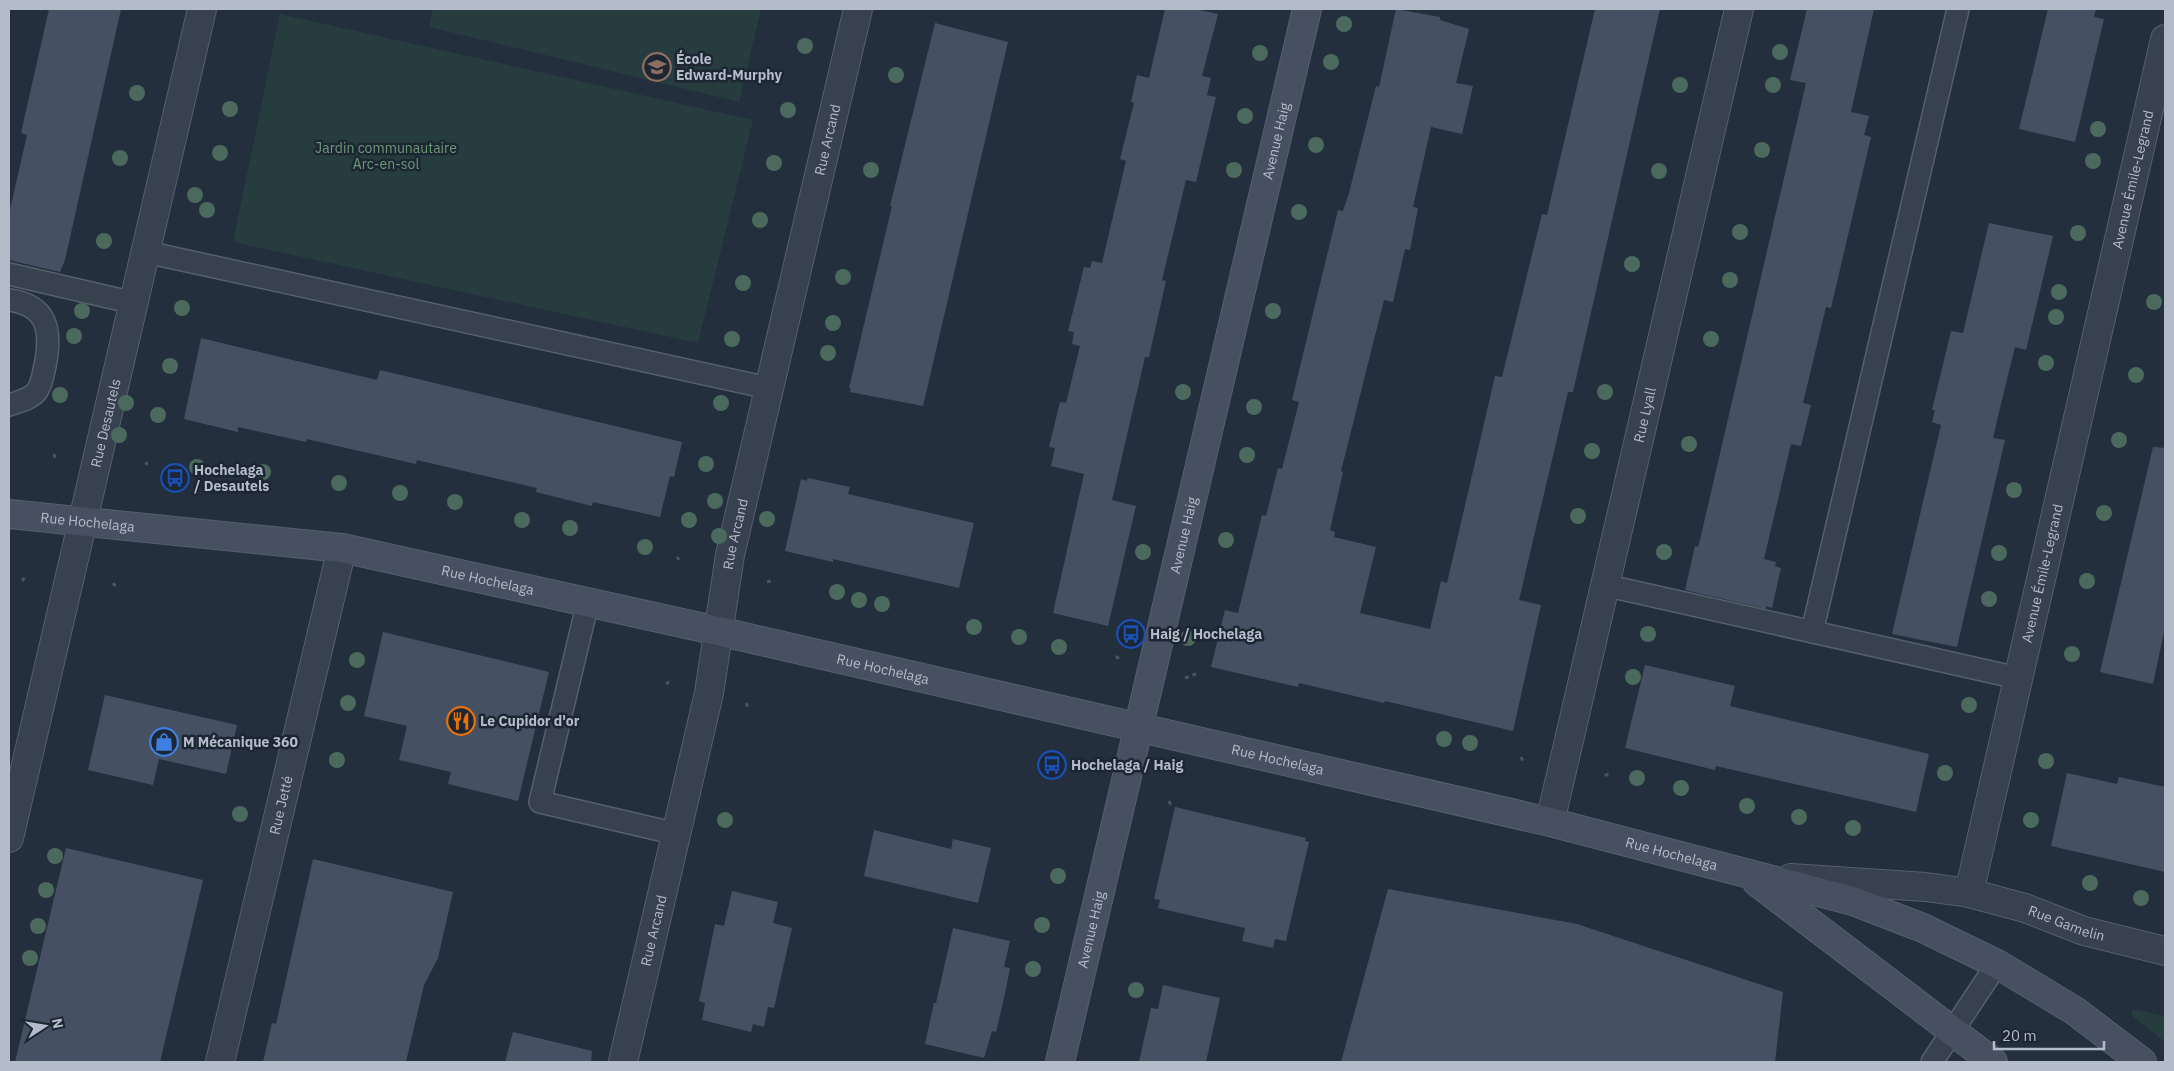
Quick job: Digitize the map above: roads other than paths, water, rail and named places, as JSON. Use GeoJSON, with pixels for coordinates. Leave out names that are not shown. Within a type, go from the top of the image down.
{"type":"FeatureCollection","features":[{"type":"Feature","properties":{"kind":"main road","name":"Avenue Haig"},"geometry":{"type":"LineString","coordinates":[[1060,1062],[1307,9]]}},
{"type":"Feature","properties":{"kind":"main road","name":"Rue Hochelaga"},"geometry":{"type":"LineString","coordinates":[[9,514],[342,548],[718,631],[1550,822],[1853,901],[1923,928],[1997,964],[2075,1011],[2142,1062]]}},
{"type":"Feature","properties":{"kind":"main road","name":"Rue Hochelaga"},"geometry":{"type":"LineString","coordinates":[[1748,875],[1993,1062]]}},
{"type":"Feature","properties":{"kind":"street","name":"Rue Desautels"},"geometry":{"type":"LineString","coordinates":[[9,838],[202,9]]}},
{"type":"Feature","properties":{"kind":"street","name":"Rue Arcand"},"geometry":{"type":"LineString","coordinates":[[623,1062],[709,693],[730,555],[858,9]]}},
{"type":"Feature","properties":{"kind":"street","name":"Rue Lyall"},"geometry":{"type":"LineString","coordinates":[[1550,822],[1739,9]]}},
{"type":"Feature","properties":{"kind":"street","name":"Avenue Émile-Legrand"},"geometry":{"type":"LineString","coordinates":[[1969,893],[2165,39]]}},
{"type":"Feature","properties":{"kind":"street","name":"Rue Jetté"},"geometry":{"type":"LineString","coordinates":[[220,1062],[342,548]]}},
{"type":"Feature","properties":{"kind":"street"},"geometry":{"type":"LineString","coordinates":[[1748,875],[1926,887],[1969,893]]}},
{"type":"Feature","properties":{"kind":"street","name":"Rue Gamelin"},"geometry":{"type":"LineString","coordinates":[[1969,893],[2025,908],[2084,931],[2165,951]]}},
{"type":"Feature","properties":{"kind":"lane"},"geometry":{"type":"LineString","coordinates":[[1812,632],[1958,9]]}},
{"type":"Feature","properties":{"kind":"lane"},"geometry":{"type":"LineString","coordinates":[[146,252],[769,388]]}},
{"type":"Feature","properties":{"kind":"lane"},"geometry":{"type":"LineString","coordinates":[[9,274],[134,302]]}},
{"type":"Feature","properties":{"kind":"lane"},"geometry":{"type":"LineString","coordinates":[[9,300],[35,308],[43,318],[48,333],[49,347],[42,382],[36,393],[9,405]]}},
{"type":"Feature","properties":{"kind":"lane"},"geometry":{"type":"LineString","coordinates":[[1604,586],[2018,678]]}},
{"type":"Feature","properties":{"kind":"lane"},"geometry":{"type":"LineString","coordinates":[[588,602],[540,802],[677,834]]}},
{"type":"Feature","properties":{"kind":"lane"},"geometry":{"type":"LineString","coordinates":[[1932,1062],[1997,964]]}},
{"type":"Feature","properties":{"kind":"place","name":"École Edward-Murphy"},"geometry":{"type":"Point","coordinates":[657,67]}},
{"type":"Feature","properties":{"kind":"place","name":"Hochelaga / Desautels"},"geometry":{"type":"Point","coordinates":[175,478]}},
{"type":"Feature","properties":{"kind":"place","name":"Haig / Hochelaga"},"geometry":{"type":"Point","coordinates":[1131,634]}},
{"type":"Feature","properties":{"kind":"place","name":"Le Cupidor d'or"},"geometry":{"type":"Point","coordinates":[461,721]}},
{"type":"Feature","properties":{"kind":"place","name":"M Mécanique 360"},"geometry":{"type":"Point","coordinates":[164,742]}},
{"type":"Feature","properties":{"kind":"place","name":"Hochelaga / Haig"},"geometry":{"type":"Point","coordinates":[1052,765]}},
{"type":"Feature","properties":{"kind":"park label","name":"Jardin communautaire Arc-en-sol"},"geometry":{"type":"Point","coordinates":[386,156]}}]}
